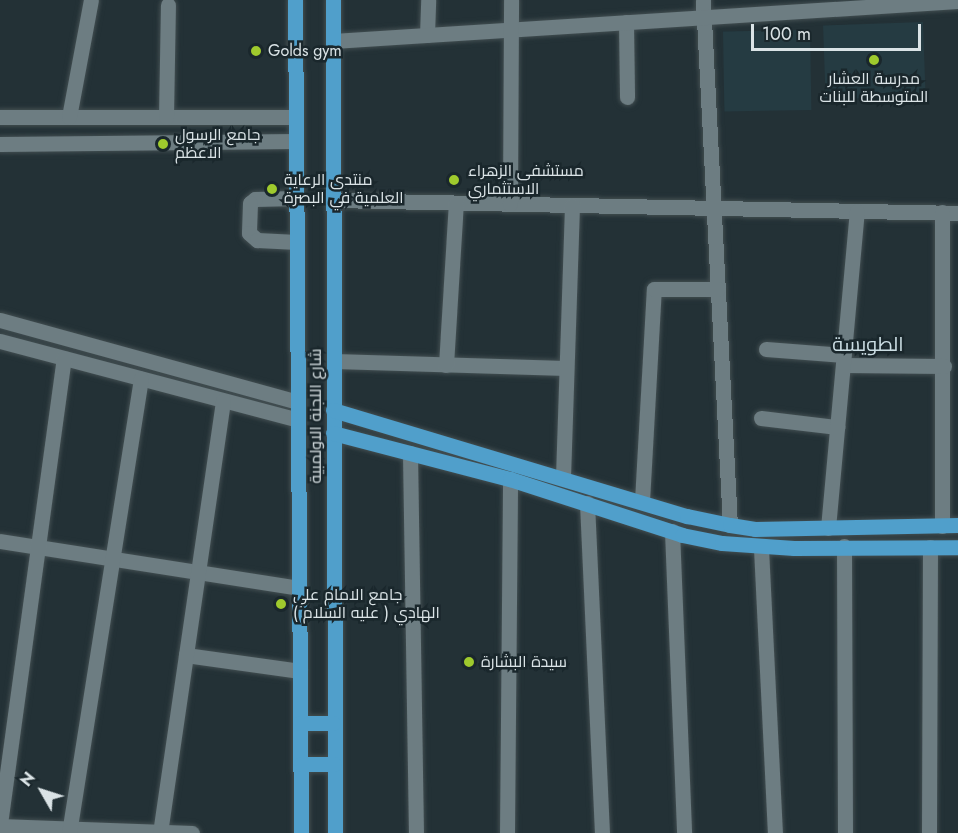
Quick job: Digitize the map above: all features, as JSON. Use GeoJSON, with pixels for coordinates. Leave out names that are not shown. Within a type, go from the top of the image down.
{"type":"FeatureCollection","features":[{"type":"Feature","properties":{"kind":"main road","name":"شارع اللجنة الاولمبية"},"geometry":{"type":"LineString","coordinates":[[295,0],[301,833]]}},
{"type":"Feature","properties":{"kind":"main road","name":"شارع اللجنة الاولمبية"},"geometry":{"type":"LineString","coordinates":[[333,0],[335,833]]}},
{"type":"Feature","properties":{"kind":"main road"},"geometry":{"type":"LineString","coordinates":[[333,410],[687,516],[730,525],[828,528],[950,526]]}},
{"type":"Feature","properties":{"kind":"main road"},"geometry":{"type":"LineString","coordinates":[[333,433],[510,479],[677,533],[761,548],[958,547]]}},
{"type":"Feature","properties":{"kind":"main road"},"geometry":{"type":"LineString","coordinates":[[677,533],[687,516]]}},
{"type":"Feature","properties":{"kind":"main road"},"geometry":{"type":"LineString","coordinates":[[300,723],[333,723]]}},
{"type":"Feature","properties":{"kind":"main road"},"geometry":{"type":"LineString","coordinates":[[301,764],[334,764]]}},
{"type":"Feature","properties":{"kind":"street"},"geometry":{"type":"LineString","coordinates":[[69,117],[91,0]]}},
{"type":"Feature","properties":{"kind":"street"},"geometry":{"type":"LineString","coordinates":[[427,35],[428,0]]}},
{"type":"Feature","properties":{"kind":"street"},"geometry":{"type":"LineString","coordinates":[[510,204],[511,0]]}},
{"type":"Feature","properties":{"kind":"street"},"geometry":{"type":"LineString","coordinates":[[703,0],[730,525]]}},
{"type":"Feature","properties":{"kind":"street"},"geometry":{"type":"LineString","coordinates":[[333,41],[888,3],[958,1]]}},
{"type":"Feature","properties":{"kind":"street"},"geometry":{"type":"LineString","coordinates":[[166,117],[168,4]]}},
{"type":"Feature","properties":{"kind":"street"},"geometry":{"type":"LineString","coordinates":[[626,22],[627,98]]}},
{"type":"Feature","properties":{"kind":"street"},"geometry":{"type":"LineString","coordinates":[[0,117],[296,117]]}},
{"type":"Feature","properties":{"kind":"street"},"geometry":{"type":"LineString","coordinates":[[0,144],[296,141]]}},
{"type":"Feature","properties":{"kind":"street"},"geometry":{"type":"LineString","coordinates":[[296,198],[255,199],[250,202],[249,233],[257,240],[297,242]]}},
{"type":"Feature","properties":{"kind":"street"},"geometry":{"type":"LineString","coordinates":[[333,200],[958,213]]}},
{"type":"Feature","properties":{"kind":"street"},"geometry":{"type":"LineString","coordinates":[[446,364],[456,203]]}},
{"type":"Feature","properties":{"kind":"street"},"geometry":{"type":"LineString","coordinates":[[563,477],[572,205]]}},
{"type":"Feature","properties":{"kind":"street"},"geometry":{"type":"LineString","coordinates":[[828,528],[857,211]]}},
{"type":"Feature","properties":{"kind":"street"},"geometry":{"type":"LineString","coordinates":[[942,212],[944,366],[951,422],[950,526]]}},
{"type":"Feature","properties":{"kind":"street"},"geometry":{"type":"LineString","coordinates":[[642,501],[654,289],[718,289]]}},
{"type":"Feature","properties":{"kind":"street"},"geometry":{"type":"LineString","coordinates":[[0,320],[298,402]]}},
{"type":"Feature","properties":{"kind":"street"},"geometry":{"type":"LineString","coordinates":[[0,341],[298,420]]}},
{"type":"Feature","properties":{"kind":"street"},"geometry":{"type":"LineString","coordinates":[[766,349],[843,360],[944,366]]}},
{"type":"Feature","properties":{"kind":"street"},"geometry":{"type":"LineString","coordinates":[[64,358],[40,548],[0,825],[70,831],[192,833]]}},
{"type":"Feature","properties":{"kind":"street"},"geometry":{"type":"LineString","coordinates":[[334,361],[566,368]]}},
{"type":"Feature","properties":{"kind":"street"},"geometry":{"type":"LineString","coordinates":[[70,831],[111,559],[147,380],[157,363]]}},
{"type":"Feature","properties":{"kind":"street"},"geometry":{"type":"LineString","coordinates":[[160,832],[223,401]]}},
{"type":"Feature","properties":{"kind":"street"},"geometry":{"type":"LineString","coordinates":[[761,418],[837,427]]}},
{"type":"Feature","properties":{"kind":"street"},"geometry":{"type":"LineString","coordinates":[[410,453],[416,833]]}},
{"type":"Feature","properties":{"kind":"street"},"geometry":{"type":"LineString","coordinates":[[507,833],[510,479]]}},
{"type":"Feature","properties":{"kind":"street"},"geometry":{"type":"LineString","coordinates":[[587,503],[602,833]]}},
{"type":"Feature","properties":{"kind":"street"},"geometry":{"type":"LineString","coordinates":[[677,533],[684,833]]}},
{"type":"Feature","properties":{"kind":"street"},"geometry":{"type":"LineString","coordinates":[[0,541],[299,588]]}},
{"type":"Feature","properties":{"kind":"street"},"geometry":{"type":"LineString","coordinates":[[844,546],[845,833]]}},
{"type":"Feature","properties":{"kind":"street"},"geometry":{"type":"LineString","coordinates":[[929,833],[930,547]]}},
{"type":"Feature","properties":{"kind":"street"},"geometry":{"type":"LineString","coordinates":[[761,548],[775,833]]}},
{"type":"Feature","properties":{"kind":"street"},"geometry":{"type":"LineString","coordinates":[[186,655],[300,671]]}},
{"type":"Feature","properties":{"kind":"shaded area","name":"مدرسة العشار المتوسطة للبنات"},"geometry":{"type":"Polygon","coordinates":[[[923,22],[926,96],[826,99],[823,25],[923,22]]]}},
{"type":"Feature","properties":{"kind":"shaded area"},"geometry":{"type":"Polygon","coordinates":[[[810,30],[811,110],[724,112],[723,32],[810,30]]]}},
{"type":"Feature","properties":{"kind":"place","name":"Golds gym"},"geometry":{"type":"Point","coordinates":[256,51]}},
{"type":"Feature","properties":{"kind":"place","name":"مدرسة العشار المتوسطة للبنات"},"geometry":{"type":"Point","coordinates":[874,60]}},
{"type":"Feature","properties":{"kind":"place","name":"جامع الرسول الاعظم"},"geometry":{"type":"Point","coordinates":[163,144]}},
{"type":"Feature","properties":{"kind":"place","name":"مستشفى الزهراء الاستثماري"},"geometry":{"type":"Point","coordinates":[454,180]}},
{"type":"Feature","properties":{"kind":"place","name":"منتدى الرعاية العلمية في البصرة"},"geometry":{"type":"Point","coordinates":[272,189]}},
{"type":"Feature","properties":{"kind":"place","name":"جامع الامام علي الهادي ( عليه السلام )"},"geometry":{"type":"Point","coordinates":[281,604]}},
{"type":"Feature","properties":{"kind":"place","name":"سيدة البشارة"},"geometry":{"type":"Point","coordinates":[469,662]}},
{"type":"Feature","properties":{"kind":"district","name":"الطويسة"},"geometry":{"type":"Point","coordinates":[868,344]}}]}
